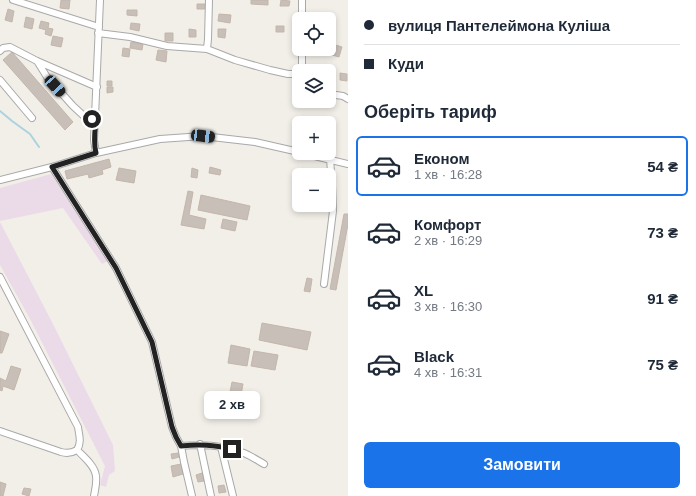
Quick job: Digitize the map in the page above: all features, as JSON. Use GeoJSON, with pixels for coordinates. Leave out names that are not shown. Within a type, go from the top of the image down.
{"type":"FeatureCollection","features":[{"type":"Feature","properties":{"kind":"street"},"geometry":{"type":"LineString","coordinates":[[14,0],[99,30],[167,46],[207,49],[235,60],[270,70],[292,74]]}},
{"type":"Feature","properties":{"kind":"street"},"geometry":{"type":"LineString","coordinates":[[96,153],[94,140],[100,0]]}},
{"type":"Feature","properties":{"kind":"street"},"geometry":{"type":"LineString","coordinates":[[207,49],[209,0]]}},
{"type":"Feature","properties":{"kind":"street"},"geometry":{"type":"LineString","coordinates":[[302,0],[302,12]]}},
{"type":"Feature","properties":{"kind":"street"},"geometry":{"type":"LineString","coordinates":[[0,52],[3,48],[10,47],[37,61],[97,87]]}},
{"type":"Feature","properties":{"kind":"street"},"geometry":{"type":"LineString","coordinates":[[37,61],[47,77],[73,106],[85,117],[96,120]]}},
{"type":"Feature","properties":{"kind":"street"},"geometry":{"type":"LineString","coordinates":[[0,80],[32,118]]}},
{"type":"Feature","properties":{"kind":"street"},"geometry":{"type":"LineString","coordinates":[[336,95],[346,96]]}},
{"type":"Feature","properties":{"kind":"street"},"geometry":{"type":"LineString","coordinates":[[0,180],[52,167],[96,153],[160,139],[203,136],[255,142],[292,150]]}},
{"type":"Feature","properties":{"kind":"street"},"geometry":{"type":"LineString","coordinates":[[324,284],[333,211],[330,160]]}},
{"type":"Feature","properties":{"kind":"street"},"geometry":{"type":"LineString","coordinates":[[334,160],[348,164]]}},
{"type":"Feature","properties":{"kind":"street"},"geometry":{"type":"LineString","coordinates":[[52,167],[116,268],[152,342],[172,427],[181,446],[192,496]]}},
{"type":"Feature","properties":{"kind":"street"},"geometry":{"type":"LineString","coordinates":[[0,277],[78,427],[80,445],[77,450],[67,454],[0,431]]}},
{"type":"Feature","properties":{"kind":"street"},"geometry":{"type":"LineString","coordinates":[[181,446],[200,444],[221,447],[243,453],[264,464]]}},
{"type":"Feature","properties":{"kind":"street"},"geometry":{"type":"LineString","coordinates":[[200,444],[211,496]]}},
{"type":"Feature","properties":{"kind":"street"},"geometry":{"type":"LineString","coordinates":[[221,447],[233,496]]}},
{"type":"Feature","properties":{"kind":"street"},"geometry":{"type":"LineString","coordinates":[[77,450],[94,469],[97,482],[94,496]]}},
{"type":"Feature","properties":{"kind":"shaded area"},"geometry":{"type":"Polygon","coordinates":[[[51,174],[108,261],[102,264],[63,208],[0,221],[0,188],[51,174]]]}},
{"type":"Feature","properties":{"kind":"shaded area"},"geometry":{"type":"Polygon","coordinates":[[[0,222],[113,445],[115,471],[109,475],[106,487],[100,485],[105,466],[30,319],[0,265],[0,222]]]}},
{"type":"Feature","properties":{"kind":"building"},"geometry":{"type":"Polygon","coordinates":[[[61,0],[70,0],[69,9],[60,8],[61,0]]]}},
{"type":"Feature","properties":{"kind":"building"},"geometry":{"type":"Polygon","coordinates":[[[251,0],[268,0],[268,5],[251,4],[251,0]]]}},
{"type":"Feature","properties":{"kind":"building"},"geometry":{"type":"Polygon","coordinates":[[[281,0],[290,1],[289,6],[280,6],[281,0]]]}},
{"type":"Feature","properties":{"kind":"building"},"geometry":{"type":"Polygon","coordinates":[[[197,4],[205,4],[205,9],[197,9],[197,4]]]}},
{"type":"Feature","properties":{"kind":"building"},"geometry":{"type":"Polygon","coordinates":[[[8,9],[14,11],[12,22],[5,20],[8,9]]]}},
{"type":"Feature","properties":{"kind":"building"},"geometry":{"type":"Polygon","coordinates":[[[127,10],[137,10],[137,16],[127,15],[127,10]]]}},
{"type":"Feature","properties":{"kind":"building"},"geometry":{"type":"Polygon","coordinates":[[[219,14],[231,15],[230,23],[218,21],[219,14]]]}},
{"type":"Feature","properties":{"kind":"building"},"geometry":{"type":"Polygon","coordinates":[[[26,17],[34,19],[32,29],[24,27],[26,17]]]}},
{"type":"Feature","properties":{"kind":"building"},"geometry":{"type":"Polygon","coordinates":[[[41,21],[49,23],[48,28],[53,29],[51,36],[45,34],[46,30],[39,28],[41,21]]]}},
{"type":"Feature","properties":{"kind":"building"},"geometry":{"type":"Polygon","coordinates":[[[131,23],[140,24],[139,31],[130,29],[131,23]]]}},
{"type":"Feature","properties":{"kind":"building"},"geometry":{"type":"Polygon","coordinates":[[[276,26],[284,26],[284,32],[276,32],[276,26]]]}},
{"type":"Feature","properties":{"kind":"building"},"geometry":{"type":"Polygon","coordinates":[[[189,29],[196,30],[196,37],[189,37],[189,29]]]}},
{"type":"Feature","properties":{"kind":"building"},"geometry":{"type":"Polygon","coordinates":[[[218,29],[226,29],[225,38],[218,37],[218,29]]]}},
{"type":"Feature","properties":{"kind":"building"},"geometry":{"type":"Polygon","coordinates":[[[165,33],[173,33],[173,41],[165,41],[165,33]]]}},
{"type":"Feature","properties":{"kind":"building"},"geometry":{"type":"Polygon","coordinates":[[[53,36],[63,38],[61,47],[51,45],[53,36]]]}},
{"type":"Feature","properties":{"kind":"building"},"geometry":{"type":"Polygon","coordinates":[[[131,42],[143,44],[142,50],[130,48],[131,42]]]}},
{"type":"Feature","properties":{"kind":"building"},"geometry":{"type":"Polygon","coordinates":[[[336,45],[342,47],[339,57],[336,56],[336,45]]]}},
{"type":"Feature","properties":{"kind":"building"},"geometry":{"type":"Polygon","coordinates":[[[123,48],[130,49],[129,57],[122,56],[123,48]]]}},
{"type":"Feature","properties":{"kind":"building"},"geometry":{"type":"Polygon","coordinates":[[[158,50],[167,51],[166,62],[156,60],[158,50]]]}},
{"type":"Feature","properties":{"kind":"building"},"geometry":{"type":"Polygon","coordinates":[[[12,52],[73,122],[65,130],[3,60],[12,52]]]}},
{"type":"Feature","properties":{"kind":"building"},"geometry":{"type":"Polygon","coordinates":[[[340,73],[347,74],[347,81],[340,80],[340,73]]]}},
{"type":"Feature","properties":{"kind":"building"},"geometry":{"type":"Polygon","coordinates":[[[107,81],[112,81],[112,86],[107,86],[107,81]]]}},
{"type":"Feature","properties":{"kind":"building"},"geometry":{"type":"Polygon","coordinates":[[[107,87],[113,87],[113,92],[107,93],[107,87]]]}},
{"type":"Feature","properties":{"kind":"building"},"geometry":{"type":"Polygon","coordinates":[[[109,159],[111,167],[102,170],[103,174],[89,178],[88,174],[67,179],[65,171],[109,159]]]}},
{"type":"Feature","properties":{"kind":"building"},"geometry":{"type":"Polygon","coordinates":[[[210,167],[221,170],[220,175],[209,173],[210,167]]]}},
{"type":"Feature","properties":{"kind":"building"},"geometry":{"type":"Polygon","coordinates":[[[119,168],[136,171],[134,183],[116,180],[119,168]]]}},
{"type":"Feature","properties":{"kind":"building"},"geometry":{"type":"Polygon","coordinates":[[[192,168],[198,170],[197,178],[191,177],[192,168]]]}},
{"type":"Feature","properties":{"kind":"building"},"geometry":{"type":"Polygon","coordinates":[[[188,191],[193,192],[189,215],[206,219],[204,229],[181,225],[188,191]]]}},
{"type":"Feature","properties":{"kind":"building"},"geometry":{"type":"Polygon","coordinates":[[[201,195],[250,206],[247,220],[198,210],[201,195]]]}},
{"type":"Feature","properties":{"kind":"building"},"geometry":{"type":"Polygon","coordinates":[[[344,214],[348,214],[348,224],[336,290],[330,289],[344,214]]]}},
{"type":"Feature","properties":{"kind":"building"},"geometry":{"type":"Polygon","coordinates":[[[223,219],[237,222],[235,231],[221,228],[223,219]]]}},
{"type":"Feature","properties":{"kind":"building"},"geometry":{"type":"Polygon","coordinates":[[[307,278],[312,279],[310,292],[304,291],[307,278]]]}},
{"type":"Feature","properties":{"kind":"building"},"geometry":{"type":"Polygon","coordinates":[[[262,323],[311,332],[307,350],[259,340],[262,323]]]}},
{"type":"Feature","properties":{"kind":"building"},"geometry":{"type":"Polygon","coordinates":[[[0,331],[9,334],[2,353],[0,353],[0,331]]]}},
{"type":"Feature","properties":{"kind":"building"},"geometry":{"type":"Polygon","coordinates":[[[231,345],[250,349],[247,366],[228,363],[231,345]]]}},
{"type":"Feature","properties":{"kind":"building"},"geometry":{"type":"Polygon","coordinates":[[[254,351],[278,355],[275,370],[251,366],[254,351]]]}},
{"type":"Feature","properties":{"kind":"building"},"geometry":{"type":"Polygon","coordinates":[[[11,366],[21,369],[14,390],[3,386],[2,391],[0,390],[0,378],[6,381],[11,366]]]}},
{"type":"Feature","properties":{"kind":"building"},"geometry":{"type":"Polygon","coordinates":[[[232,382],[243,384],[241,395],[234,398],[229,397],[232,382]]]}},
{"type":"Feature","properties":{"kind":"building"},"geometry":{"type":"Polygon","coordinates":[[[178,453],[179,457],[172,459],[171,454],[178,453]]]}},
{"type":"Feature","properties":{"kind":"building"},"geometry":{"type":"Polygon","coordinates":[[[181,464],[183,474],[173,477],[171,466],[181,464]]]}},
{"type":"Feature","properties":{"kind":"building"},"geometry":{"type":"Polygon","coordinates":[[[202,473],[204,481],[198,482],[196,475],[202,473]]]}},
{"type":"Feature","properties":{"kind":"building"},"geometry":{"type":"Polygon","coordinates":[[[0,482],[6,484],[3,496],[0,496],[0,482]]]}},
{"type":"Feature","properties":{"kind":"building"},"geometry":{"type":"Polygon","coordinates":[[[224,485],[226,492],[219,493],[218,486],[224,485]]]}},
{"type":"Feature","properties":{"kind":"building"},"geometry":{"type":"Polygon","coordinates":[[[24,488],[31,489],[29,496],[22,494],[24,488]]]}},
{"type":"Feature","properties":{"kind":"waterway"},"geometry":{"type":"LineString","coordinates":[[0,111],[30,134],[39,147]]}},
{"type":"Feature","properties":{"kind":"route"},"geometry":{"type":"LineString","coordinates":[[92,119],[96,120],[94,140],[96,153],[52,167],[116,268],[152,342],[172,427],[181,446],[200,444],[232,449]]}}]}
